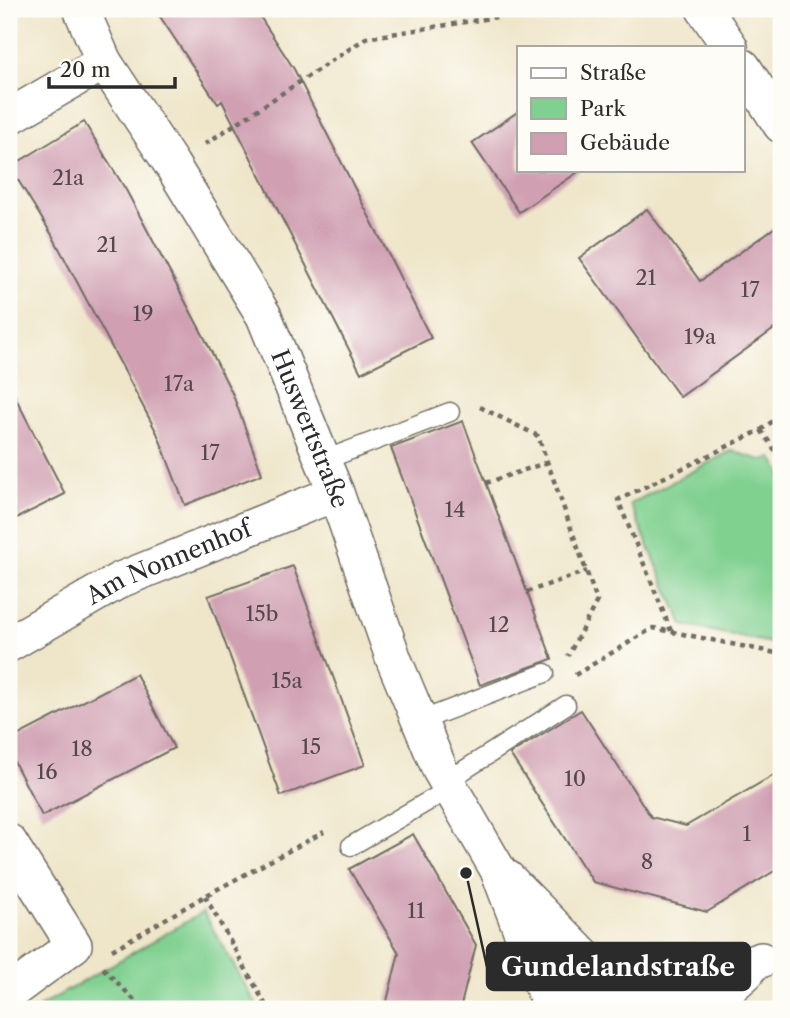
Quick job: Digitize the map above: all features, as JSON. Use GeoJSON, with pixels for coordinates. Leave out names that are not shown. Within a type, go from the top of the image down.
{"type":"FeatureCollection","features":[{"type":"Feature","properties":{"kind":"street","name":"Huswertstraße"},"geometry":{"type":"LineString","coordinates":[[81,9],[104,62],[172,165],[264,316],[336,493],[394,660],[419,721],[449,784],[498,870],[553,1009]]}},
{"type":"Feature","properties":{"kind":"street"},"geometry":{"type":"LineString","coordinates":[[704,9],[729,46]]}},
{"type":"Feature","properties":{"kind":"street"},"geometry":{"type":"LineString","coordinates":[[9,117],[104,62]]}},
{"type":"Feature","properties":{"kind":"street"},"geometry":{"type":"LineString","coordinates":[[744,69],[781,125]]}},
{"type":"Feature","properties":{"kind":"street","name":"Am Nonnenhof"},"geometry":{"type":"LineString","coordinates":[[9,644],[120,580],[336,493]]}},
{"type":"Feature","properties":{"kind":"street"},"geometry":{"type":"LineString","coordinates":[[9,842],[86,952],[9,993]]}},
{"type":"Feature","properties":{"kind":"street","name":"Huswertstraße"},"geometry":{"type":"LineString","coordinates":[[498,870],[636,999]]}},
{"type":"Feature","properties":{"kind":"street"},"geometry":{"type":"LineString","coordinates":[[553,1009],[577,992],[595,988],[636,999],[771,954]]}},
{"type":"Feature","properties":{"kind":"street"},"geometry":{"type":"LineString","coordinates":[[705,1009],[771,954]]}},
{"type":"Feature","properties":{"kind":"lane"},"geometry":{"type":"LineString","coordinates":[[322,461],[450,412]]}},
{"type":"Feature","properties":{"kind":"lane"},"geometry":{"type":"LineString","coordinates":[[419,721],[545,673]]}},
{"type":"Feature","properties":{"kind":"lane"},"geometry":{"type":"LineString","coordinates":[[351,846],[566,705]]}},
{"type":"Feature","properties":{"kind":"path"},"geometry":{"type":"LineString","coordinates":[[172,165],[366,38],[503,16],[518,9]]}},
{"type":"Feature","properties":{"kind":"path"},"geometry":{"type":"LineString","coordinates":[[468,401],[538,436],[548,461],[597,601],[565,662]]}},
{"type":"Feature","properties":{"kind":"path"},"geometry":{"type":"LineString","coordinates":[[671,632],[618,500],[761,430],[781,415]]}},
{"type":"Feature","properties":{"kind":"path"},"geometry":{"type":"LineString","coordinates":[[761,430],[781,459]]}},
{"type":"Feature","properties":{"kind":"path"},"geometry":{"type":"LineString","coordinates":[[486,483],[548,461]]}},
{"type":"Feature","properties":{"kind":"path"},"geometry":{"type":"LineString","coordinates":[[527,592],[587,571]]}},
{"type":"Feature","properties":{"kind":"path"},"geometry":{"type":"LineString","coordinates":[[568,670],[570,678],[653,628],[781,654]]}},
{"type":"Feature","properties":{"kind":"path"},"geometry":{"type":"LineString","coordinates":[[143,1009],[86,952],[205,896],[334,826]]}},
{"type":"Feature","properties":{"kind":"path"},"geometry":{"type":"LineString","coordinates":[[205,896],[268,1009]]}},
{"type":"Feature","properties":{"kind":"green space"},"geometry":{"type":"Polygon","coordinates":[[[731,451],[761,460],[772,458],[781,472],[781,645],[683,625],[630,504],[731,451]]]}},
{"type":"Feature","properties":{"kind":"green space"},"geometry":{"type":"Polygon","coordinates":[[[203,912],[259,1009],[39,1007],[203,912]]]}},
{"type":"Feature","properties":{"kind":"building"},"geometry":{"type":"Polygon","coordinates":[[[155,9],[255,9],[294,69],[431,338],[361,373],[222,101],[218,104],[155,9]]]}},
{"type":"Feature","properties":{"kind":"building"},"geometry":{"type":"Polygon","coordinates":[[[517,112],[517,172],[578,172],[519,212],[472,143],[517,112]]]}},
{"type":"Feature","properties":{"kind":"building"},"geometry":{"type":"Polygon","coordinates":[[[84,122],[126,190],[203,335],[233,395],[262,474],[185,505],[157,433],[52,235],[10,167],[84,122]]]}},
{"type":"Feature","properties":{"kind":"building"},"geometry":{"type":"Polygon","coordinates":[[[647,209],[700,281],[781,223],[781,324],[680,397],[579,258],[647,209]]]}},
{"type":"Feature","properties":{"kind":"building"},"geometry":{"type":"Polygon","coordinates":[[[9,385],[65,494],[9,522],[9,385]]]}},
{"type":"Feature","properties":{"kind":"building"},"geometry":{"type":"Polygon","coordinates":[[[463,421],[552,659],[480,685],[391,448],[463,421]]]}},
{"type":"Feature","properties":{"kind":"building"},"geometry":{"type":"Polygon","coordinates":[[[293,566],[365,765],[281,796],[208,596],[293,566]]]}},
{"type":"Feature","properties":{"kind":"building"},"geometry":{"type":"Polygon","coordinates":[[[136,674],[174,748],[42,816],[9,752],[9,740],[136,674]]]}},
{"type":"Feature","properties":{"kind":"building"},"geometry":{"type":"Polygon","coordinates":[[[581,710],[651,817],[686,826],[781,771],[781,867],[707,912],[593,882],[510,754],[581,710]]]}},
{"type":"Feature","properties":{"kind":"building"},"geometry":{"type":"Polygon","coordinates":[[[413,834],[476,945],[460,1009],[385,1009],[399,953],[349,869],[413,834]]]}},
{"type":"Feature","properties":{"kind":"place","name":"Gundelandstraße"},"geometry":{"type":"Point","coordinates":[466,873]}}]}
